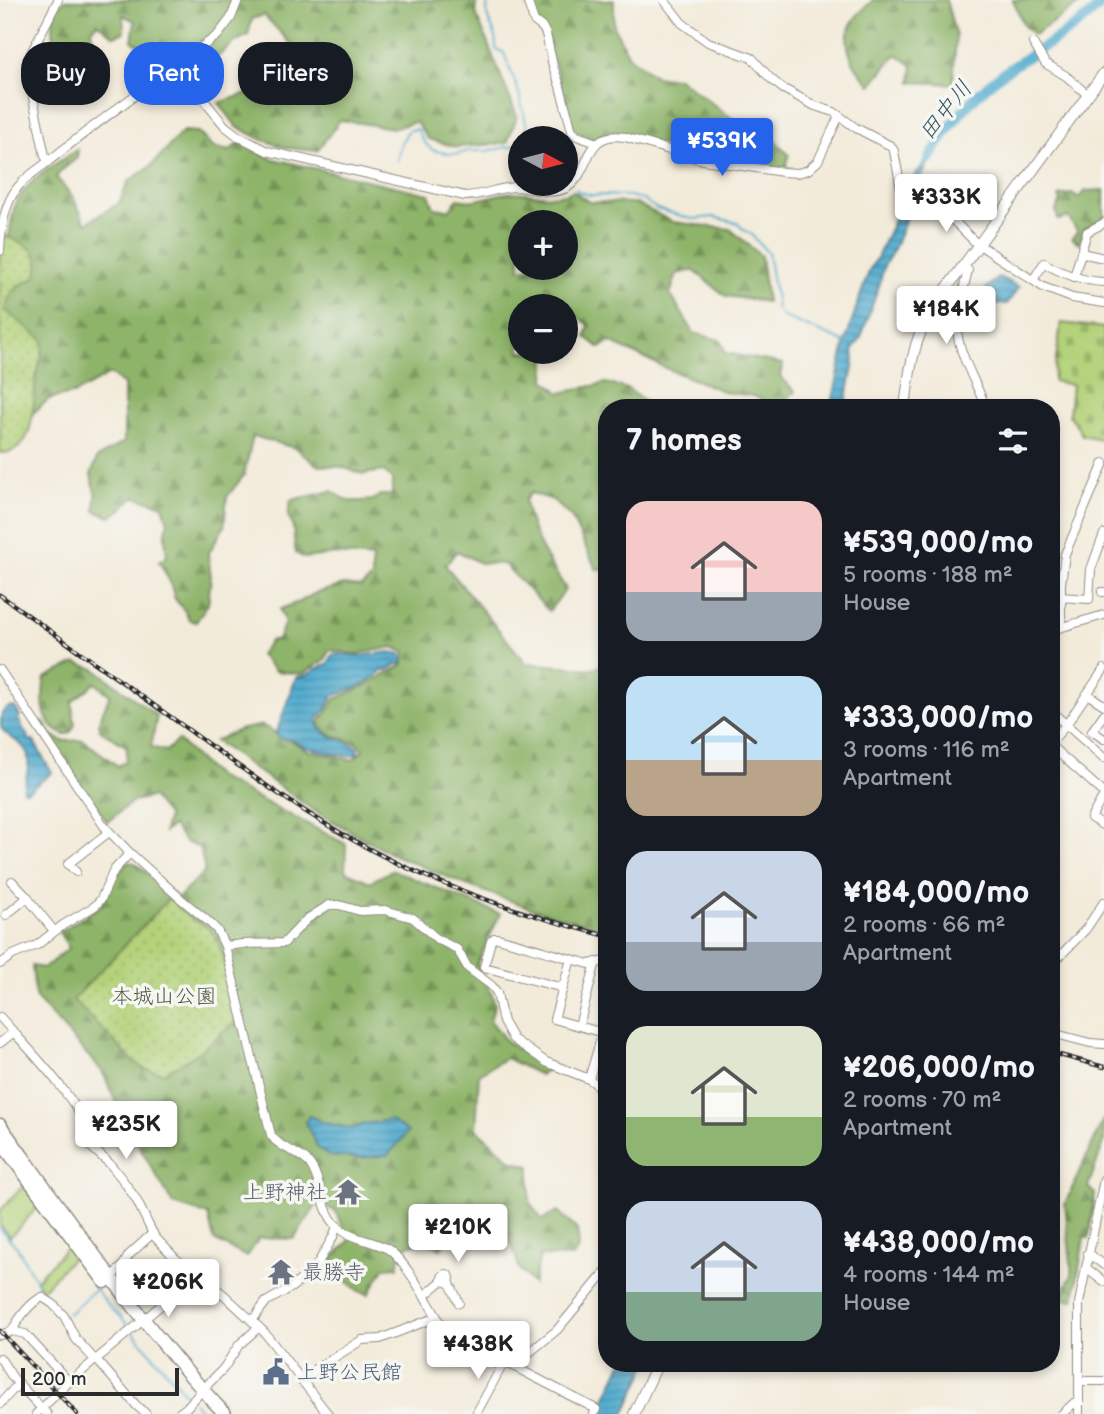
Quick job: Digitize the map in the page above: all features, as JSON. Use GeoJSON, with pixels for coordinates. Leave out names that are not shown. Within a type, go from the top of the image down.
{"type":"FeatureCollection","features":[{"type":"Feature","properties":{"kind":"highway"},"geometry":{"type":"LineString","coordinates":[[0,1125],[111,1277],[140,1322]]}},
{"type":"Feature","properties":{"kind":"highway"},"geometry":{"type":"LineString","coordinates":[[0,1141],[215,1414]]}},
{"type":"Feature","properties":{"kind":"highway"},"geometry":{"type":"LineString","coordinates":[[200,1392],[225,1414]]}},
{"type":"Feature","properties":{"kind":"main road"},"geometry":{"type":"LineString","coordinates":[[906,399],[911,358],[917,337],[934,304],[1104,73]]}},
{"type":"Feature","properties":{"kind":"main road"},"geometry":{"type":"LineString","coordinates":[[634,1414],[654,1372]]}},
{"type":"Feature","properties":{"kind":"street"},"geometry":{"type":"LineString","coordinates":[[48,161],[32,93],[28,59],[58,0]]}},
{"type":"Feature","properties":{"kind":"street"},"geometry":{"type":"LineString","coordinates":[[208,42],[223,31],[238,0]]}},
{"type":"Feature","properties":{"kind":"street"},"geometry":{"type":"LineString","coordinates":[[527,0],[534,21],[547,34],[553,66],[572,131],[577,136],[597,143]]}},
{"type":"Feature","properties":{"kind":"street"},"geometry":{"type":"LineString","coordinates":[[664,0],[682,23],[708,42],[752,58],[782,88],[830,111],[891,146],[903,190],[955,222],[979,244],[1043,287],[1082,301],[1104,303]]}},
{"type":"Feature","properties":{"kind":"street"},"geometry":{"type":"LineString","coordinates":[[1033,43],[1045,63],[1066,76],[1088,95]]}},
{"type":"Feature","properties":{"kind":"street"},"geometry":{"type":"LineString","coordinates":[[0,251],[4,204],[22,182],[124,103]]}},
{"type":"Feature","properties":{"kind":"street"},"geometry":{"type":"LineString","coordinates":[[207,105],[238,136],[267,151],[454,194],[474,196],[503,188],[549,191],[564,189],[574,180],[587,155],[597,143],[605,138],[621,136],[703,160],[798,173],[808,170],[818,161],[839,116]]}},
{"type":"Feature","properties":{"kind":"street"},"geometry":{"type":"LineString","coordinates":[[1074,277],[1087,232],[1104,223]]}},
{"type":"Feature","properties":{"kind":"street"},"geometry":{"type":"LineString","coordinates":[[1082,253],[1104,258]]}},
{"type":"Feature","properties":{"kind":"street"},"geometry":{"type":"LineString","coordinates":[[1032,279],[1044,263],[1057,271],[1086,281],[1104,282]]}},
{"type":"Feature","properties":{"kind":"street"},"geometry":{"type":"LineString","coordinates":[[963,266],[968,270],[957,332],[982,399]]}},
{"type":"Feature","properties":{"kind":"street"},"geometry":{"type":"LineString","coordinates":[[1104,463],[1100,482],[1065,554],[1061,576],[1061,627],[1104,615]]}},
{"type":"Feature","properties":{"kind":"street"},"geometry":{"type":"LineString","coordinates":[[1060,597],[1089,598],[1091,569],[1104,534]]}},
{"type":"Feature","properties":{"kind":"street"},"geometry":{"type":"LineString","coordinates":[[0,670],[109,832],[217,930],[225,946],[271,1135],[280,1145],[312,1166],[326,1208],[337,1226],[348,1234],[386,1248],[396,1255],[448,1335],[458,1344],[513,1366],[596,1409],[593,1414]]}},
{"type":"Feature","properties":{"kind":"street"},"geometry":{"type":"LineString","coordinates":[[1060,732],[1103,672]]}},
{"type":"Feature","properties":{"kind":"street"},"geometry":{"type":"LineString","coordinates":[[1087,694],[1104,705]]}},
{"type":"Feature","properties":{"kind":"street"},"geometry":{"type":"LineString","coordinates":[[1104,714],[1093,731],[1104,739]]}},
{"type":"Feature","properties":{"kind":"street"},"geometry":{"type":"LineString","coordinates":[[1060,719],[1104,758]]}},
{"type":"Feature","properties":{"kind":"street"},"geometry":{"type":"LineString","coordinates":[[1060,754],[1104,794],[1091,818],[1104,826]]}},
{"type":"Feature","properties":{"kind":"street"},"geometry":{"type":"LineString","coordinates":[[76,872],[68,864],[109,832]]}},
{"type":"Feature","properties":{"kind":"street"},"geometry":{"type":"LineString","coordinates":[[0,964],[39,943],[97,904],[114,870],[130,853]]}},
{"type":"Feature","properties":{"kind":"street"},"geometry":{"type":"LineString","coordinates":[[12,881],[54,931]]}},
{"type":"Feature","properties":{"kind":"street"},"geometry":{"type":"LineString","coordinates":[[6,915],[28,897]]}},
{"type":"Feature","properties":{"kind":"street"},"geometry":{"type":"LineString","coordinates":[[1060,957],[1086,929],[1104,902]]}},
{"type":"Feature","properties":{"kind":"street"},"geometry":{"type":"LineString","coordinates":[[225,946],[285,943],[307,919],[329,905],[360,911],[385,910],[418,920],[437,939],[457,949],[472,972],[492,986],[497,993],[503,1022],[513,1040],[546,1062],[589,1079],[598,1087]]}},
{"type":"Feature","properties":{"kind":"street"},"geometry":{"type":"LineString","coordinates":[[563,988],[484,967],[491,940],[498,938],[589,964],[596,962]]}},
{"type":"Feature","properties":{"kind":"street"},"geometry":{"type":"LineString","coordinates":[[571,959],[554,1019],[598,1031]]}},
{"type":"Feature","properties":{"kind":"street"},"geometry":{"type":"LineString","coordinates":[[579,1026],[596,962]]}},
{"type":"Feature","properties":{"kind":"street"},"geometry":{"type":"LineString","coordinates":[[0,1017],[76,1107],[91,1134],[92,1143],[89,1145],[122,1179],[136,1199],[154,1237],[176,1259],[223,1294],[256,1324],[328,1414]]}},
{"type":"Feature","properties":{"kind":"street"},"geometry":{"type":"LineString","coordinates":[[0,1043],[14,1032]]}},
{"type":"Feature","properties":{"kind":"street"},"geometry":{"type":"LineString","coordinates":[[1060,1035],[1104,1044]]}},
{"type":"Feature","properties":{"kind":"street"},"geometry":{"type":"LineString","coordinates":[[589,1079],[598,1053]]}},
{"type":"Feature","properties":{"kind":"street"},"geometry":{"type":"LineString","coordinates":[[1079,1414],[1079,1311],[1104,1179]]}},
{"type":"Feature","properties":{"kind":"street"},"geometry":{"type":"LineString","coordinates":[[1096,1216],[1104,1222]]}},
{"type":"Feature","properties":{"kind":"street"},"geometry":{"type":"LineString","coordinates":[[178,1414],[223,1368],[256,1324],[266,1302],[292,1287],[315,1268],[337,1226]]}},
{"type":"Feature","properties":{"kind":"street"},"geometry":{"type":"LineString","coordinates":[[111,1277],[122,1267],[129,1255],[153,1233]]}},
{"type":"Feature","properties":{"kind":"street"},"geometry":{"type":"LineString","coordinates":[[1088,1253],[1104,1265]]}},
{"type":"Feature","properties":{"kind":"street"},"geometry":{"type":"LineString","coordinates":[[1086,1268],[1104,1282]]}},
{"type":"Feature","properties":{"kind":"street"},"geometry":{"type":"LineString","coordinates":[[0,1357],[13,1378],[41,1412],[69,1382],[178,1291],[195,1273]]}},
{"type":"Feature","properties":{"kind":"street"},"geometry":{"type":"LineString","coordinates":[[424,1296],[448,1277],[459,1303]]}},
{"type":"Feature","properties":{"kind":"street"},"geometry":{"type":"LineString","coordinates":[[513,1366],[557,1330],[598,1281]]}},
{"type":"Feature","properties":{"kind":"street"},"geometry":{"type":"LineString","coordinates":[[12,1331],[26,1311],[42,1297],[64,1316],[76,1339],[146,1414]]}},
{"type":"Feature","properties":{"kind":"street"},"geometry":{"type":"LineString","coordinates":[[302,1382],[314,1370],[362,1340],[380,1339],[437,1317]]}},
{"type":"Feature","properties":{"kind":"street"},"geometry":{"type":"LineString","coordinates":[[0,1335],[12,1331],[25,1334],[69,1382]]}},
{"type":"Feature","properties":{"kind":"street"},"geometry":{"type":"LineString","coordinates":[[477,1414],[504,1362]]}},
{"type":"Feature","properties":{"kind":"street"},"geometry":{"type":"LineString","coordinates":[[1079,1381],[1104,1381]]}},
{"type":"Feature","properties":{"kind":"street"},"geometry":{"type":"LineString","coordinates":[[0,1404],[19,1383]]}},
{"type":"Feature","properties":{"kind":"street"},"geometry":{"type":"LineString","coordinates":[[1062,1414],[1079,1401]]}},
{"type":"Feature","properties":{"kind":"green space"},"geometry":{"type":"Polygon","coordinates":[[[65,0],[476,0],[476,14],[517,116],[513,126],[508,126],[507,143],[456,147],[428,139],[416,122],[393,128],[340,120],[317,151],[287,148],[237,127],[220,105],[238,97],[238,105],[353,105],[353,42],[289,42],[264,15],[252,19],[248,35],[224,51],[224,42],[134,42],[135,21],[123,15],[124,32],[114,36],[97,23],[91,30],[93,42],[58,42],[54,40],[53,29],[60,4],[65,0]]]}},
{"type":"Feature","properties":{"kind":"green space"},"geometry":{"type":"Polygon","coordinates":[[[530,0],[614,0],[614,27],[629,56],[656,77],[678,78],[733,119],[755,125],[789,155],[786,167],[776,169],[702,157],[626,134],[613,132],[594,140],[578,133],[578,126],[573,126],[555,64],[530,0]]]}},
{"type":"Feature","properties":{"kind":"green space"},"geometry":{"type":"Polygon","coordinates":[[[873,0],[946,0],[956,36],[953,84],[911,82],[913,66],[896,54],[871,85],[853,61],[849,52],[848,34],[859,14],[873,0]]]}},
{"type":"Feature","properties":{"kind":"green space"},"geometry":{"type":"Polygon","coordinates":[[[1013,0],[1085,0],[1034,35],[1024,26],[1013,0]]]}},
{"type":"Feature","properties":{"kind":"green space"},"geometry":{"type":"Polygon","coordinates":[[[183,131],[198,132],[212,147],[229,151],[239,143],[273,159],[429,194],[434,208],[449,210],[458,199],[476,200],[507,193],[508,196],[578,194],[589,202],[635,203],[673,222],[730,229],[761,256],[767,302],[726,296],[693,270],[677,274],[670,294],[694,333],[720,340],[726,353],[783,364],[780,376],[795,392],[786,399],[761,399],[725,392],[610,342],[600,348],[586,337],[589,325],[578,317],[578,294],[508,294],[508,364],[546,364],[545,380],[560,393],[606,383],[628,389],[642,399],[598,399],[598,569],[572,518],[553,500],[531,493],[525,500],[531,524],[541,546],[566,589],[549,611],[504,564],[480,563],[457,551],[445,565],[526,663],[593,669],[598,667],[598,927],[536,910],[390,853],[314,811],[215,741],[239,730],[262,725],[309,751],[353,760],[363,750],[357,743],[329,734],[320,726],[320,720],[335,699],[404,664],[405,652],[393,647],[357,654],[329,650],[325,660],[302,674],[275,671],[260,655],[271,640],[278,640],[285,622],[280,609],[316,593],[344,585],[361,587],[372,578],[372,558],[337,554],[304,558],[296,553],[288,516],[291,500],[332,491],[348,501],[373,500],[380,495],[392,495],[392,479],[384,471],[363,474],[341,467],[317,465],[295,448],[253,436],[244,475],[227,497],[224,527],[208,554],[211,577],[208,604],[196,622],[189,620],[175,599],[159,561],[167,557],[165,536],[168,523],[163,505],[135,497],[111,517],[95,511],[96,496],[91,475],[97,458],[124,442],[124,385],[110,374],[76,393],[49,399],[31,415],[1,322],[8,242],[14,210],[29,185],[78,149],[77,158],[56,177],[72,196],[86,223],[119,203],[129,181],[150,167],[183,131]]]}},
{"type":"Feature","properties":{"kind":"green space"},"geometry":{"type":"Polygon","coordinates":[[[1104,190],[1104,218],[1084,229],[1079,243],[1072,238],[1078,232],[1068,217],[1058,220],[1056,210],[1061,201],[1059,196],[1072,194],[1078,198],[1086,191],[1104,190]]]}},
{"type":"Feature","properties":{"kind":"green space"},"geometry":{"type":"Polygon","coordinates":[[[0,234],[26,245],[36,255],[37,275],[14,291],[5,310],[43,340],[43,345],[27,436],[21,445],[12,451],[0,453],[0,234]]]}},
{"type":"Feature","properties":{"kind":"green space"},"geometry":{"type":"Polygon","coordinates":[[[1061,323],[1104,328],[1103,440],[1082,435],[1069,415],[1072,385],[1053,381],[1061,323]]]}},
{"type":"Feature","properties":{"kind":"green space"},"geometry":{"type":"Polygon","coordinates":[[[76,663],[95,669],[157,716],[151,747],[166,751],[178,740],[217,777],[346,844],[345,871],[370,882],[393,870],[500,914],[477,964],[495,1005],[490,1020],[507,1042],[549,1069],[540,1075],[506,1058],[479,1074],[476,1129],[511,1160],[530,1166],[530,1203],[542,1220],[558,1211],[577,1230],[579,1246],[573,1257],[540,1256],[533,1284],[519,1268],[512,1244],[483,1224],[455,1226],[441,1248],[423,1241],[402,1248],[398,1267],[384,1268],[369,1294],[359,1291],[326,1265],[350,1240],[335,1211],[318,1203],[294,1239],[259,1238],[247,1257],[214,1240],[208,1215],[173,1204],[126,1124],[102,1071],[35,997],[32,966],[44,968],[69,948],[59,932],[102,905],[113,880],[127,862],[135,863],[178,898],[205,871],[200,848],[185,842],[173,826],[164,832],[168,816],[152,797],[133,801],[107,822],[39,723],[43,721],[51,734],[62,741],[83,740],[118,766],[126,761],[127,747],[99,729],[99,721],[110,695],[95,683],[72,702],[75,725],[70,733],[65,735],[57,731],[47,719],[43,703],[45,678],[76,663]]]}},
{"type":"Feature","properties":{"kind":"green space","name":"本城山公園"},"geometry":{"type":"Polygon","coordinates":[[[171,896],[182,911],[208,928],[216,938],[238,1020],[195,1055],[164,1073],[143,1069],[73,1000],[171,896]]]}},
{"type":"Feature","properties":{"kind":"green space"},"geometry":{"type":"Polygon","coordinates":[[[1104,1118],[1104,1142],[1088,1187],[1095,1194],[1089,1238],[1084,1238],[1074,1300],[1061,1299],[1072,1275],[1065,1204],[1104,1118]]]}},
{"type":"Feature","properties":{"kind":"green space"},"geometry":{"type":"Polygon","coordinates":[[[24,1185],[39,1206],[10,1237],[0,1226],[0,1211],[24,1185]]]}},
{"type":"Feature","properties":{"kind":"green space"},"geometry":{"type":"Polygon","coordinates":[[[69,1245],[77,1256],[42,1290],[36,1280],[69,1245]]]}},
{"type":"Feature","properties":{"kind":"water"},"geometry":{"type":"Polygon","coordinates":[[[934,150],[906,213],[894,249],[884,266],[860,340],[853,349],[854,362],[847,399],[833,399],[845,343],[870,269],[916,174],[934,150]]]}},
{"type":"Feature","properties":{"kind":"water"},"geometry":{"type":"Polygon","coordinates":[[[999,277],[1019,287],[1007,304],[989,305],[986,288],[999,277]]]}},
{"type":"Feature","properties":{"kind":"water"},"geometry":{"type":"Polygon","coordinates":[[[390,652],[401,654],[402,664],[397,664],[359,686],[333,696],[326,710],[317,719],[323,732],[354,745],[358,754],[340,755],[319,750],[276,734],[296,677],[305,676],[328,664],[335,654],[361,656],[390,652]]]}},
{"type":"Feature","properties":{"kind":"water"},"geometry":{"type":"Polygon","coordinates":[[[15,707],[30,741],[33,740],[52,773],[28,791],[23,791],[28,766],[27,752],[1,727],[2,713],[15,707]]]}},
{"type":"Feature","properties":{"kind":"water"},"geometry":{"type":"Polygon","coordinates":[[[309,1116],[325,1123],[353,1129],[364,1124],[390,1120],[408,1132],[388,1155],[360,1158],[329,1156],[318,1148],[305,1122],[309,1116]]]}},
{"type":"Feature","properties":{"kind":"water"},"geometry":{"type":"Polygon","coordinates":[[[618,1372],[644,1372],[624,1414],[598,1414],[618,1372]]]}},
{"type":"Feature","properties":{"kind":"waterway"},"geometry":{"type":"LineString","coordinates":[[488,0],[487,15],[495,35],[496,49],[503,52],[518,90],[527,126]]}},
{"type":"Feature","properties":{"kind":"waterway","name":"田中川"},"geometry":{"type":"LineString","coordinates":[[929,159],[960,115],[998,77],[1079,23],[1104,2]]}},
{"type":"Feature","properties":{"kind":"waterway"},"geometry":{"type":"LineString","coordinates":[[397,161],[401,143],[408,131],[417,129],[432,150],[450,154],[508,147]]}},
{"type":"Feature","properties":{"kind":"waterway"},"geometry":{"type":"LineString","coordinates":[[578,191],[591,195],[630,196],[657,209],[692,219],[714,217],[737,223],[768,253],[776,309]]}},
{"type":"Feature","properties":{"kind":"waterway"},"geometry":{"type":"LineString","coordinates":[[780,313],[845,343]]}},
{"type":"Feature","properties":{"kind":"waterway"},"geometry":{"type":"LineString","coordinates":[[0,1229],[17,1247],[44,1295]]}},
{"type":"Feature","properties":{"kind":"waterway"},"geometry":{"type":"LineString","coordinates":[[67,1313],[97,1290]]}},
{"type":"Feature","properties":{"kind":"waterway"},"geometry":{"type":"LineString","coordinates":[[98,1292],[129,1327]]}},
{"type":"Feature","properties":{"kind":"waterway"},"geometry":{"type":"LineString","coordinates":[[134,1333],[189,1398]]}},
{"type":"Feature","properties":{"kind":"waterway"},"geometry":{"type":"LineString","coordinates":[[194,1402],[204,1414]]}},
{"type":"Feature","properties":{"kind":"railway"},"geometry":{"type":"LineString","coordinates":[[0,595],[256,778],[352,839],[405,867],[461,891],[598,934]]}},
{"type":"Feature","properties":{"kind":"railway"},"geometry":{"type":"LineString","coordinates":[[1060,1055],[1104,1067]]}},
{"type":"Feature","properties":{"kind":"railway"},"geometry":{"type":"LineString","coordinates":[[0,1331],[77,1414]]}},
{"type":"Feature","properties":{"kind":"place","name":"上野神社"},"geometry":{"type":"Point","coordinates":[348,1192]}},
{"type":"Feature","properties":{"kind":"place","name":"最勝寺"},"geometry":{"type":"Point","coordinates":[281,1272]}},
{"type":"Feature","properties":{"kind":"place","name":"上野公民館"},"geometry":{"type":"Point","coordinates":[276,1372]}}]}
